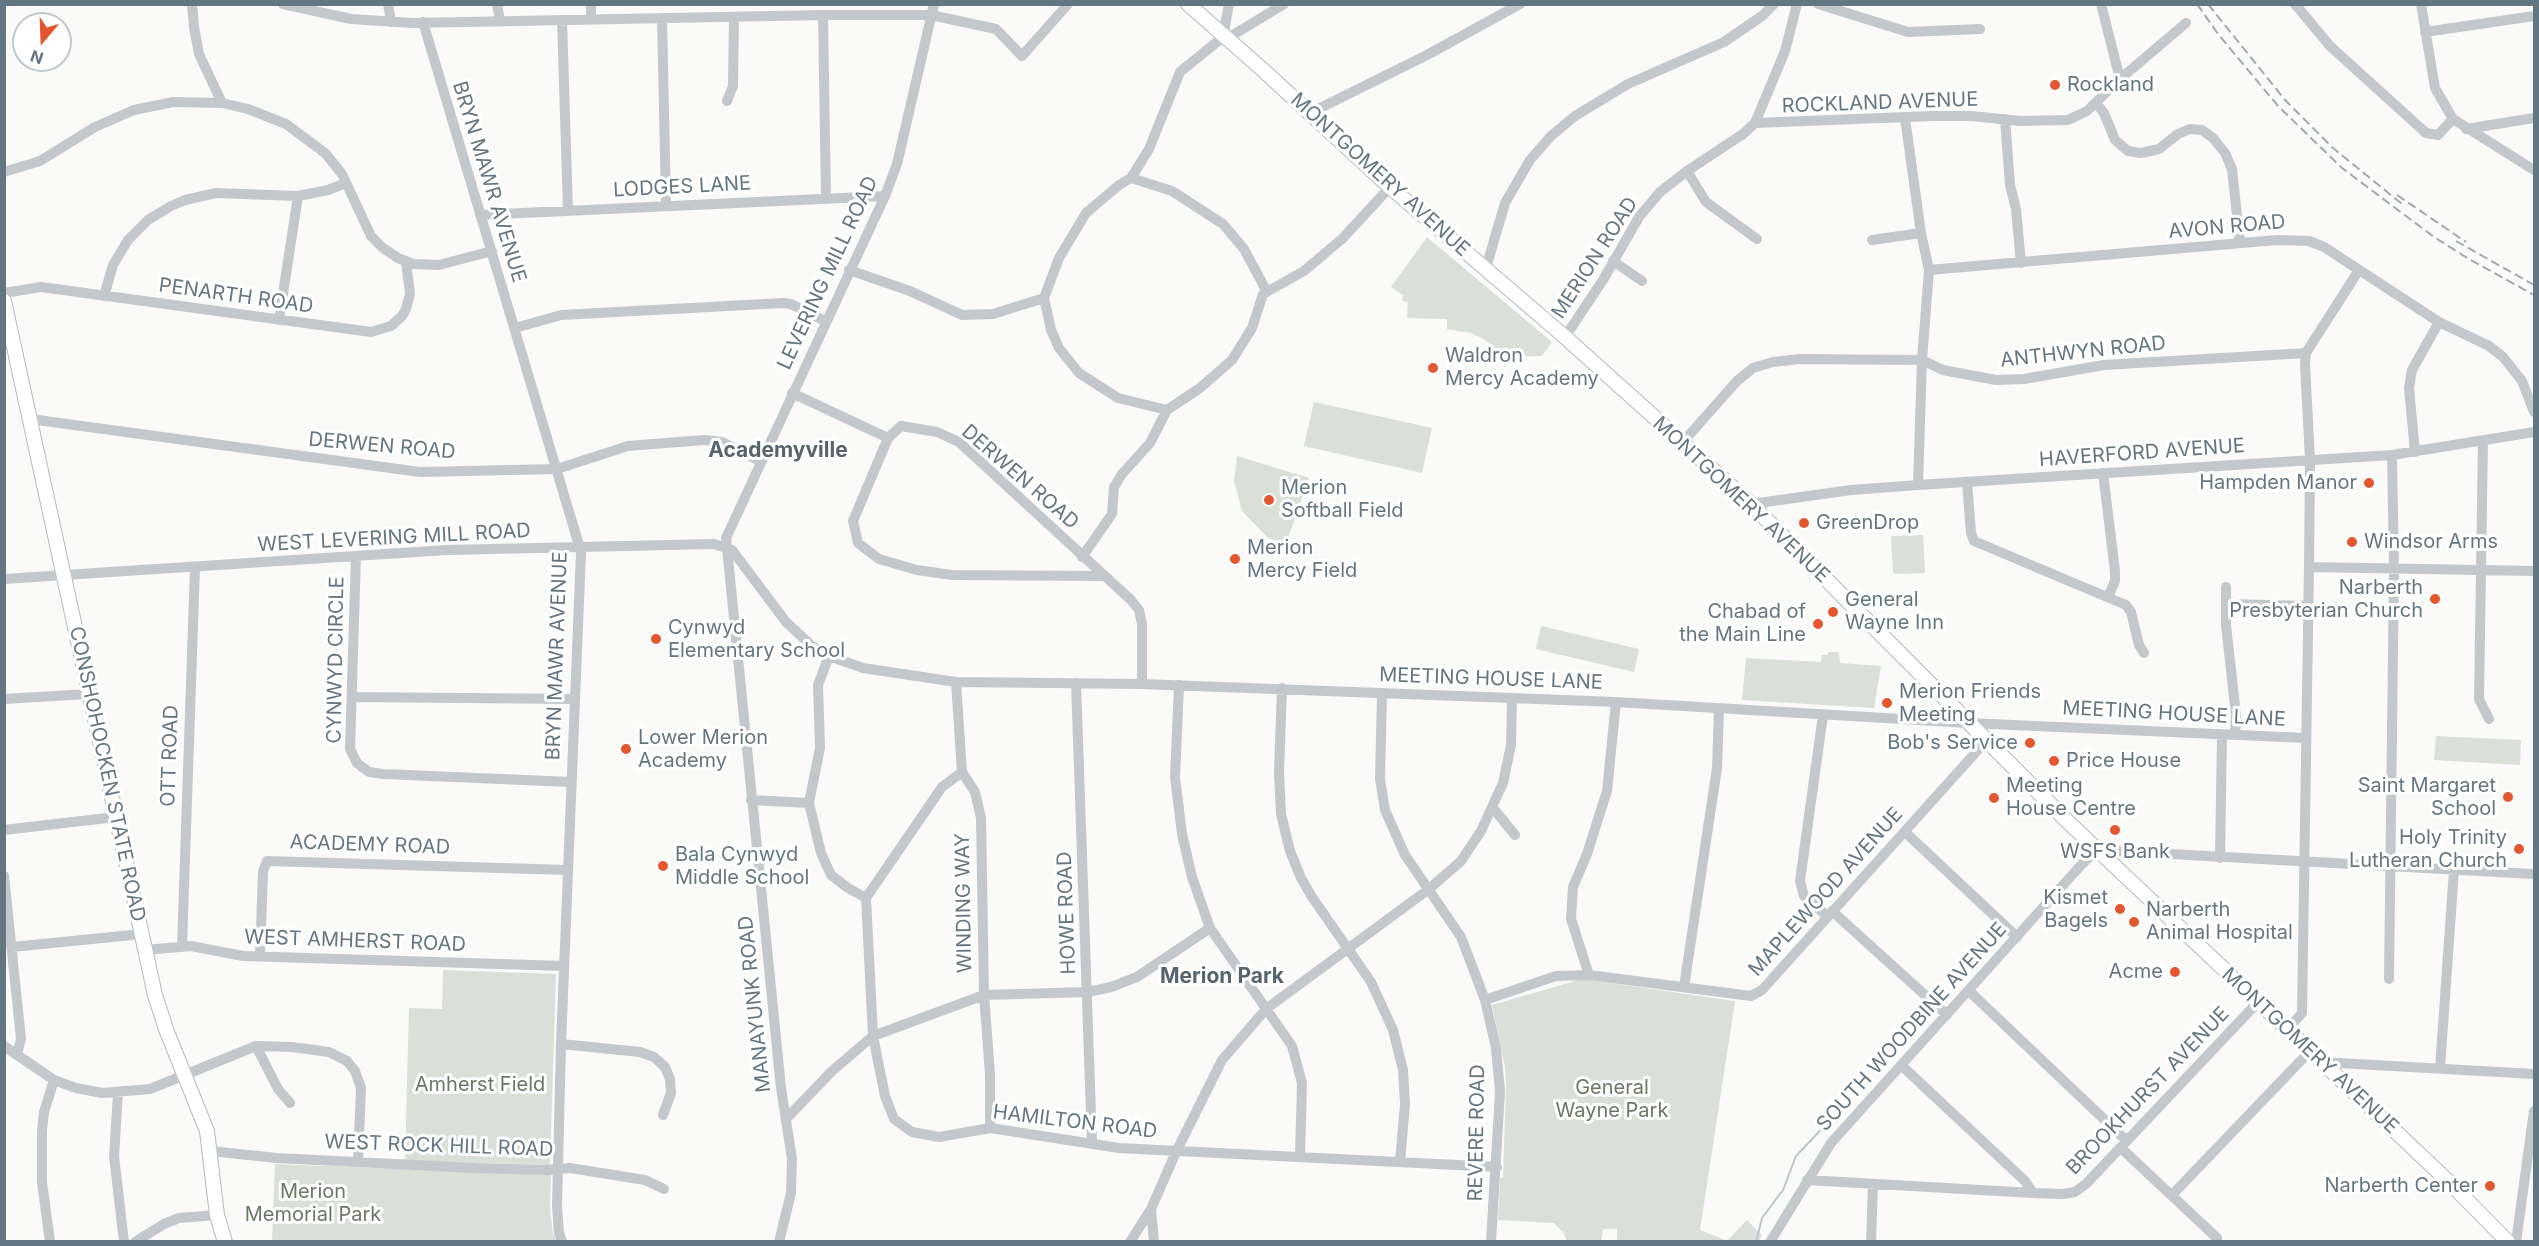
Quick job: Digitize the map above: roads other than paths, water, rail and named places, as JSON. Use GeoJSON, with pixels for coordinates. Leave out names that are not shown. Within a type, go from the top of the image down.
{"type":"FeatureCollection","features":[{"type":"Feature","properties":{"kind":"main road","name":"MONTGOMERY AVENUE"},"geometry":{"type":"LineString","coordinates":[[1188,4],[1390,187],[1565,337],[1751,504],[2097,850],[2450,1183],[2508,1242]]}},
{"type":"Feature","properties":{"kind":"main road","name":"CONSHOHOCKEN STATE ROAD"},"geometry":{"type":"LineString","coordinates":[[4,301],[159,1010],[204,1122],[210,1151],[217,1215],[225,1242]]}},
{"type":"Feature","properties":{"kind":"street"},"geometry":{"type":"LineString","coordinates":[[192,4],[199,54],[222,103]]}},
{"type":"Feature","properties":{"kind":"street"},"geometry":{"type":"LineString","coordinates":[[284,4],[335,16],[423,22],[823,15],[932,10],[996,29],[1022,56],[1068,4]]}},
{"type":"Feature","properties":{"kind":"street"},"geometry":{"type":"LineString","coordinates":[[388,4],[391,21]]}},
{"type":"Feature","properties":{"kind":"street"},"geometry":{"type":"LineString","coordinates":[[496,4],[500,21]]}},
{"type":"Feature","properties":{"kind":"street"},"geometry":{"type":"LineString","coordinates":[[591,4],[591,19]]}},
{"type":"Feature","properties":{"kind":"street"},"geometry":{"type":"LineString","coordinates":[[1223,37],[1229,4]]}},
{"type":"Feature","properties":{"kind":"street"},"geometry":{"type":"LineString","coordinates":[[1167,410],[1118,398],[1079,373],[1059,348],[1051,330],[1044,298],[1059,258],[1086,213],[1119,185],[1131,178],[1149,148],[1180,72],[1223,37],[1233,35],[1284,4]]}},
{"type":"Feature","properties":{"kind":"street"},"geometry":{"type":"LineString","coordinates":[[1310,113],[1427,55],[1520,4]]}},
{"type":"Feature","properties":{"kind":"street"},"geometry":{"type":"LineString","coordinates":[[1486,268],[1506,203],[1530,160],[1551,136],[1575,116],[1628,84],[1724,42],[1762,16],[1774,4]]}},
{"type":"Feature","properties":{"kind":"street","name":"MERION ROAD"},"geometry":{"type":"LineString","coordinates":[[1565,337],[1597,289],[1639,217],[1660,192],[1743,134],[1755,123],[1785,51],[1797,4]]}},
{"type":"Feature","properties":{"kind":"street"},"geometry":{"type":"LineString","coordinates":[[1818,4],[1908,32],[1980,29]]}},
{"type":"Feature","properties":{"kind":"street"},"geometry":{"type":"LineString","coordinates":[[2101,4],[2120,79]]}},
{"type":"Feature","properties":{"kind":"street"},"geometry":{"type":"LineString","coordinates":[[2295,4],[2330,46],[2426,133],[2438,135],[2453,119]]}},
{"type":"Feature","properties":{"kind":"street"},"geometry":{"type":"LineString","coordinates":[[2421,4],[2435,88],[2453,119],[2535,170]]}},
{"type":"Feature","properties":{"kind":"street","name":"LEVERING MILL ROAD"},"geometry":{"type":"LineString","coordinates":[[726,547],[726,533],[885,196],[897,164],[932,10]]}},
{"type":"Feature","properties":{"kind":"street"},"geometry":{"type":"LineString","coordinates":[[823,15],[826,199]]}},
{"type":"Feature","properties":{"kind":"street"},"geometry":{"type":"LineString","coordinates":[[2425,32],[2535,16]]}},
{"type":"Feature","properties":{"kind":"street"},"geometry":{"type":"LineString","coordinates":[[727,101],[733,86],[734,17]]}},
{"type":"Feature","properties":{"kind":"street"},"geometry":{"type":"LineString","coordinates":[[662,18],[666,204]]}},
{"type":"Feature","properties":{"kind":"street"},"geometry":{"type":"LineString","coordinates":[[562,20],[568,211]]}},
{"type":"Feature","properties":{"kind":"street","name":"BRYN MAWR AVENUE"},"geometry":{"type":"LineString","coordinates":[[423,22],[580,548],[561,1044],[558,1220],[562,1242]]}},
{"type":"Feature","properties":{"kind":"street","name":"ROCKLAND AVENUE"},"geometry":{"type":"LineString","coordinates":[[1755,123],[1941,116],[2058,122],[2080,116],[2186,23]]}},
{"type":"Feature","properties":{"kind":"street"},"geometry":{"type":"LineString","coordinates":[[4,172],[40,161],[95,127],[134,110],[179,101],[222,103],[261,113],[297,130],[332,160],[346,183],[371,236],[383,249],[406,262],[439,265],[492,251]]}},
{"type":"Feature","properties":{"kind":"street"},"geometry":{"type":"LineString","coordinates":[[2096,103],[2104,113],[2115,140],[2128,151],[2141,153],[2159,149],[2178,134],[2190,129],[2202,130],[2213,138],[2232,169],[2240,243]]}},
{"type":"Feature","properties":{"kind":"street"},"geometry":{"type":"LineString","coordinates":[[1905,118],[1921,233],[1929,270],[1922,360],[1918,484]]}},
{"type":"Feature","properties":{"kind":"street"},"geometry":{"type":"LineString","coordinates":[[2466,129],[2535,118]]}},
{"type":"Feature","properties":{"kind":"street"},"geometry":{"type":"LineString","coordinates":[[2004,119],[2021,263]]}},
{"type":"Feature","properties":{"kind":"street"},"geometry":{"type":"LineString","coordinates":[[1687,171],[1706,202],[1757,239]]}},
{"type":"Feature","properties":{"kind":"street"},"geometry":{"type":"LineString","coordinates":[[1131,178],[1172,191],[1223,224],[1244,249],[1267,292]]}},
{"type":"Feature","properties":{"kind":"street"},"geometry":{"type":"LineString","coordinates":[[104,296],[113,265],[124,246],[138,228],[159,212],[185,201],[216,193],[298,196],[328,190],[346,183]]}},
{"type":"Feature","properties":{"kind":"street"},"geometry":{"type":"LineString","coordinates":[[1082,557],[1112,514],[1114,487],[1122,474],[1150,442],[1167,410],[1200,388],[1232,360],[1252,328],[1263,294],[1304,271],[1335,245],[1390,187]]}},
{"type":"Feature","properties":{"kind":"street"},"geometry":{"type":"LineString","coordinates":[[279,320],[298,196]]}},
{"type":"Feature","properties":{"kind":"street","name":"LODGES LANE"},"geometry":{"type":"LineString","coordinates":[[480,215],[666,204],[885,196]]}},
{"type":"Feature","properties":{"kind":"street"},"geometry":{"type":"LineString","coordinates":[[1872,240],[1921,233]]}},
{"type":"Feature","properties":{"kind":"street","name":"AVON ROAD"},"geometry":{"type":"LineString","coordinates":[[1929,270],[2240,243],[2293,239],[2309,241],[2324,247],[2439,322],[2489,346],[2503,357],[2522,381],[2535,412]]}},
{"type":"Feature","properties":{"kind":"street"},"geometry":{"type":"LineString","coordinates":[[1613,261],[1642,281]]}},
{"type":"Feature","properties":{"kind":"street","name":"PENARTH ROAD"},"geometry":{"type":"LineString","coordinates":[[4,293],[37,287],[364,332],[384,330],[402,316],[409,302],[410,287],[406,262]]}},
{"type":"Feature","properties":{"kind":"street"},"geometry":{"type":"LineString","coordinates":[[849,270],[910,291],[962,315],[993,314],[1044,298]]}},
{"type":"Feature","properties":{"kind":"street"},"geometry":{"type":"LineString","coordinates":[[2288,1030],[2302,1013],[2310,460],[2306,353],[2359,270]]}},
{"type":"Feature","properties":{"kind":"street"},"geometry":{"type":"LineString","coordinates":[[515,328],[561,315],[783,303],[791,304],[825,321]]}},
{"type":"Feature","properties":{"kind":"street"},"geometry":{"type":"LineString","coordinates":[[2415,452],[2409,388],[2412,370],[2439,322]]}},
{"type":"Feature","properties":{"kind":"street","name":"ANTHWYN ROAD"},"geometry":{"type":"LineString","coordinates":[[1683,442],[1737,381],[1753,368],[1773,362],[1800,359],[1922,360],[1943,370],[1996,380],[2024,379],[2104,365],[2306,353]]}},
{"type":"Feature","properties":{"kind":"street"},"geometry":{"type":"LineString","coordinates":[[792,393],[888,438],[853,521],[858,543],[879,559],[916,570],[952,575],[1104,576]]}},
{"type":"Feature","properties":{"kind":"street","name":"DERWEN ROAD"},"geometry":{"type":"LineString","coordinates":[[30,419],[412,471],[557,469],[634,445],[704,440],[722,442],[760,461]]}},
{"type":"Feature","properties":{"kind":"street","name":"DERWEN ROAD"},"geometry":{"type":"LineString","coordinates":[[888,438],[901,426],[937,432],[959,442],[1104,576],[1139,610],[1142,624],[1142,684]]}},
{"type":"Feature","properties":{"kind":"street","name":"HAVERFORD AVENUE"},"geometry":{"type":"LineString","coordinates":[[1751,504],[1851,490],[1918,484],[2392,455],[2535,432]]}},
{"type":"Feature","properties":{"kind":"street"},"geometry":{"type":"LineString","coordinates":[[2483,441],[2479,699],[2489,719]]}},
{"type":"Feature","properties":{"kind":"street"},"geometry":{"type":"LineString","coordinates":[[2389,979],[2394,568],[2392,455]]}},
{"type":"Feature","properties":{"kind":"street"},"geometry":{"type":"LineString","coordinates":[[2103,473],[2115,571],[2115,581],[2108,597]]}},
{"type":"Feature","properties":{"kind":"street"},"geometry":{"type":"LineString","coordinates":[[1967,482],[1971,532],[1974,541],[2126,605],[2132,612],[2139,645],[2144,653]]}},
{"type":"Feature","properties":{"kind":"street","name":"WEST LEVERING MILL ROAD"},"geometry":{"type":"LineString","coordinates":[[4,579],[447,550],[714,544],[726,547]]}},
{"type":"Feature","properties":{"kind":"street","name":"MEETING HOUSE LANE"},"geometry":{"type":"LineString","coordinates":[[726,547],[737,556],[786,622],[812,646],[830,656],[863,668],[956,682],[1076,682],[1282,688],[1382,694],[1616,702],[1968,723],[2306,738]]}},
{"type":"Feature","properties":{"kind":"street","name":"MANAYUNK ROAD"},"geometry":{"type":"LineString","coordinates":[[726,547],[793,1172],[791,1193],[779,1242]]}},
{"type":"Feature","properties":{"kind":"street","name":"CYNWYD CIRCLE"},"geometry":{"type":"LineString","coordinates":[[356,556],[350,749],[357,763],[369,772],[571,782]]}},
{"type":"Feature","properties":{"kind":"street","name":"OTT ROAD"},"geometry":{"type":"LineString","coordinates":[[182,946],[195,567]]}},
{"type":"Feature","properties":{"kind":"street"},"geometry":{"type":"LineString","coordinates":[[2309,567],[2535,571]]}},
{"type":"Feature","properties":{"kind":"street"},"geometry":{"type":"LineString","coordinates":[[2226,587],[2236,715],[2235,735]]}},
{"type":"Feature","properties":{"kind":"street"},"geometry":{"type":"LineString","coordinates":[[2226,604],[2309,606]]}},
{"type":"Feature","properties":{"kind":"street"},"geometry":{"type":"LineString","coordinates":[[830,656],[818,685],[820,748],[809,803],[821,853],[831,875],[866,898],[942,788],[962,772]]}},
{"type":"Feature","properties":{"kind":"street","name":"WINDING WAY"},"geometry":{"type":"LineString","coordinates":[[956,682],[962,772],[975,792],[981,818],[984,995],[990,1074],[990,1128]]}},
{"type":"Feature","properties":{"kind":"street","name":"HOWE ROAD"},"geometry":{"type":"LineString","coordinates":[[1076,682],[1092,1143]]}},
{"type":"Feature","properties":{"kind":"street"},"geometry":{"type":"LineString","coordinates":[[1179,685],[1175,777],[1182,834],[1192,877],[1210,928],[1292,1046],[1302,1083],[1300,1156]]}},
{"type":"Feature","properties":{"kind":"street"},"geometry":{"type":"LineString","coordinates":[[1282,688],[1279,772],[1281,803],[1290,851],[1301,878],[1371,982],[1393,1030],[1403,1070],[1405,1104],[1400,1162]]}},
{"type":"Feature","properties":{"kind":"street"},"geometry":{"type":"LineString","coordinates":[[4,699],[89,694]]}},
{"type":"Feature","properties":{"kind":"street","name":"REVERE ROAD"},"geometry":{"type":"LineString","coordinates":[[1382,694],[1380,780],[1385,810],[1405,855],[1461,937],[1485,1000],[1496,1048],[1500,1091],[1491,1242]]}},
{"type":"Feature","properties":{"kind":"street"},"geometry":{"type":"LineString","coordinates":[[352,697],[574,699]]}},
{"type":"Feature","properties":{"kind":"street"},"geometry":{"type":"LineString","coordinates":[[1130,1242],[1151,1209],[1176,1152],[1222,1060],[1266,1009],[1429,889],[1461,861],[1481,831],[1503,783],[1511,745],[1512,698]]}},
{"type":"Feature","properties":{"kind":"street"},"geometry":{"type":"LineString","coordinates":[[1589,975],[1571,920],[1573,887],[1587,854],[1607,791],[1616,702]]}},
{"type":"Feature","properties":{"kind":"street"},"geometry":{"type":"LineString","coordinates":[[1684,987],[1717,768],[1719,709]]}},
{"type":"Feature","properties":{"kind":"street"},"geometry":{"type":"LineString","coordinates":[[1823,715],[1800,881],[1804,896],[1830,914],[1947,1015]]}},
{"type":"Feature","properties":{"kind":"street"},"geometry":{"type":"LineString","coordinates":[[2220,858],[2222,735]]}},
{"type":"Feature","properties":{"kind":"street","name":"MAPLEWOOD AVENUE"},"geometry":{"type":"LineString","coordinates":[[1485,1000],[1556,976],[1589,975],[1751,996],[1762,990],[1986,741]]}},
{"type":"Feature","properties":{"kind":"street"},"geometry":{"type":"LineString","coordinates":[[752,800],[809,803]]}},
{"type":"Feature","properties":{"kind":"street"},"geometry":{"type":"LineString","coordinates":[[1493,808],[1515,835]]}},
{"type":"Feature","properties":{"kind":"street"},"geometry":{"type":"LineString","coordinates":[[4,830],[116,817]]}},
{"type":"Feature","properties":{"kind":"street"},"geometry":{"type":"LineString","coordinates":[[1905,832],[2018,936]]}},
{"type":"Feature","properties":{"kind":"street"},"geometry":{"type":"LineString","coordinates":[[2097,850],[2535,874]]}},
{"type":"Feature","properties":{"kind":"street","name":"SOUTH WOODBINE AVENUE"},"geometry":{"type":"LineString","coordinates":[[1770,1242],[1831,1143],[2097,850]]}},
{"type":"Feature","properties":{"kind":"street","name":"ACADEMY ROAD"},"geometry":{"type":"LineString","coordinates":[[260,956],[263,871],[267,861],[568,870]]}},
{"type":"Feature","properties":{"kind":"street"},"geometry":{"type":"LineString","coordinates":[[2440,1068],[2454,870]]}},
{"type":"Feature","properties":{"kind":"street"},"geometry":{"type":"LineString","coordinates":[[4,876],[21,1039],[17,1054]]}},
{"type":"Feature","properties":{"kind":"street","name":"HAMILTON ROAD"},"geometry":{"type":"LineString","coordinates":[[866,898],[873,1036],[885,1096],[894,1119],[912,1132],[939,1137],[990,1128],[1119,1148],[1497,1167]]}},
{"type":"Feature","properties":{"kind":"street"},"geometry":{"type":"LineString","coordinates":[[786,1119],[832,1071],[873,1036],[984,995],[1088,992],[1111,987],[1137,977],[1210,928]]}},
{"type":"Feature","properties":{"kind":"street"},"geometry":{"type":"LineString","coordinates":[[12,947],[142,934]]}},
{"type":"Feature","properties":{"kind":"street","name":"WEST AMHERST ROAD"},"geometry":{"type":"LineString","coordinates":[[146,950],[182,946],[260,956],[564,966]]}},
{"type":"Feature","properties":{"kind":"street"},"geometry":{"type":"LineString","coordinates":[[1969,991],[2217,1238]]}},
{"type":"Feature","properties":{"kind":"street","name":"BROOKHURST AVENUE"},"geometry":{"type":"LineString","coordinates":[[1807,1180],[2032,1193],[2075,1192],[2124,1144],[2258,1002]]}},
{"type":"Feature","properties":{"kind":"street"},"geometry":{"type":"LineString","coordinates":[[561,1044],[640,1052],[660,1061],[668,1073],[671,1086],[663,1115]]}},
{"type":"Feature","properties":{"kind":"street"},"geometry":{"type":"LineString","coordinates":[[4,1046],[54,1080],[87,1091],[118,1093],[150,1089],[256,1046],[292,1047],[329,1052],[347,1060],[355,1071],[361,1088],[358,1162]]}},
{"type":"Feature","properties":{"kind":"street"},"geometry":{"type":"LineString","coordinates":[[256,1046],[278,1089],[290,1103]]}},
{"type":"Feature","properties":{"kind":"street"},"geometry":{"type":"LineString","coordinates":[[2172,1195],[2310,1051]]}},
{"type":"Feature","properties":{"kind":"street"},"geometry":{"type":"LineString","coordinates":[[2321,1062],[2535,1074]]}},
{"type":"Feature","properties":{"kind":"street"},"geometry":{"type":"LineString","coordinates":[[1901,1065],[2025,1181],[2032,1193]]}},
{"type":"Feature","properties":{"kind":"street"},"geometry":{"type":"LineString","coordinates":[[50,1242],[42,1182],[42,1131],[44,1112],[54,1080]]}},
{"type":"Feature","properties":{"kind":"street"},"geometry":{"type":"LineString","coordinates":[[118,1093],[115,1174],[124,1242]]}},
{"type":"Feature","properties":{"kind":"street"},"geometry":{"type":"LineString","coordinates":[[2517,1242],[2531,1166],[2535,1111]]}},
{"type":"Feature","properties":{"kind":"street","name":"WEST ROCK HILL ROAD"},"geometry":{"type":"LineString","coordinates":[[210,1151],[277,1158],[358,1162],[570,1168],[645,1180],[664,1189]]}},
{"type":"Feature","properties":{"kind":"street"},"geometry":{"type":"LineString","coordinates":[[1871,1242],[1873,1184]]}},
{"type":"Feature","properties":{"kind":"street"},"geometry":{"type":"LineString","coordinates":[[1151,1209],[1154,1242]]}},
{"type":"Feature","properties":{"kind":"street"},"geometry":{"type":"LineString","coordinates":[[135,1242],[164,1224],[179,1218],[217,1215]]}},
{"type":"Feature","properties":{"kind":"waterway"},"geometry":{"type":"LineString","coordinates":[[1756,1242],[1762,1218],[1783,1190],[1796,1156],[1833,1117]]}},
{"type":"Feature","properties":{"kind":"railway"},"geometry":{"type":"LineString","coordinates":[[2197,4],[2218,34],[2278,106],[2342,168],[2434,237],[2534,295]]}},
{"type":"Feature","properties":{"kind":"railway"},"geometry":{"type":"LineString","coordinates":[[2208,4],[2285,100],[2333,148],[2402,204]]}},
{"type":"Feature","properties":{"kind":"railway"},"geometry":{"type":"LineString","coordinates":[[2397,195],[2466,242]]}},
{"type":"Feature","properties":{"kind":"railway"},"geometry":{"type":"LineString","coordinates":[[2456,241],[2534,285]]}},
{"type":"Feature","properties":{"kind":"place","name":"Rockland"},"geometry":{"type":"Point","coordinates":[2055,85]}},
{"type":"Feature","properties":{"kind":"place","name":"Waldron Mercy Academy"},"geometry":{"type":"Point","coordinates":[1433,368]}},
{"type":"Feature","properties":{"kind":"place","name":"Hampden Manor"},"geometry":{"type":"Point","coordinates":[2369,483]}},
{"type":"Feature","properties":{"kind":"place","name":"Merion Softball Field"},"geometry":{"type":"Point","coordinates":[1269,500]}},
{"type":"Feature","properties":{"kind":"place","name":"GreenDrop"},"geometry":{"type":"Point","coordinates":[1804,523]}},
{"type":"Feature","properties":{"kind":"place","name":"Windsor Arms"},"geometry":{"type":"Point","coordinates":[2352,542]}},
{"type":"Feature","properties":{"kind":"place","name":"Merion Mercy Field"},"geometry":{"type":"Point","coordinates":[1235,559]}},
{"type":"Feature","properties":{"kind":"place","name":"Narberth Presbyterian Church"},"geometry":{"type":"Point","coordinates":[2435,599]}},
{"type":"Feature","properties":{"kind":"place","name":"General Wayne Inn"},"geometry":{"type":"Point","coordinates":[1833,612]}},
{"type":"Feature","properties":{"kind":"place","name":"Chabad of the Main Line"},"geometry":{"type":"Point","coordinates":[1818,624]}},
{"type":"Feature","properties":{"kind":"place","name":"Cynwyd Elementary School"},"geometry":{"type":"Point","coordinates":[656,639]}},
{"type":"Feature","properties":{"kind":"place","name":"Merion Friends Meeting"},"geometry":{"type":"Point","coordinates":[1887,703]}},
{"type":"Feature","properties":{"kind":"place","name":"Bob's Service"},"geometry":{"type":"Point","coordinates":[2030,743]}},
{"type":"Feature","properties":{"kind":"place","name":"Lower Merion Academy"},"geometry":{"type":"Point","coordinates":[626,749]}},
{"type":"Feature","properties":{"kind":"place","name":"Price House"},"geometry":{"type":"Point","coordinates":[2054,761]}},
{"type":"Feature","properties":{"kind":"place","name":"Saint Margaret School"},"geometry":{"type":"Point","coordinates":[2508,797]}},
{"type":"Feature","properties":{"kind":"place","name":"Meeting House Centre"},"geometry":{"type":"Point","coordinates":[1994,798]}},
{"type":"Feature","properties":{"kind":"place","name":"WSFS Bank"},"geometry":{"type":"Point","coordinates":[2115,830]}},
{"type":"Feature","properties":{"kind":"place","name":"Holy Trinity Lutheran Church"},"geometry":{"type":"Point","coordinates":[2519,849]}},
{"type":"Feature","properties":{"kind":"place","name":"Bala Cynwyd Middle School"},"geometry":{"type":"Point","coordinates":[663,866]}},
{"type":"Feature","properties":{"kind":"place","name":"Kismet Bagels"},"geometry":{"type":"Point","coordinates":[2120,909]}},
{"type":"Feature","properties":{"kind":"place","name":"Narberth Animal Hospital"},"geometry":{"type":"Point","coordinates":[2134,922]}},
{"type":"Feature","properties":{"kind":"place","name":"Acme"},"geometry":{"type":"Point","coordinates":[2175,972]}},
{"type":"Feature","properties":{"kind":"place","name":"Narberth Center"},"geometry":{"type":"Point","coordinates":[2490,1186]}},
{"type":"Feature","properties":{"kind":"district","name":"Academyville"},"geometry":{"type":"Point","coordinates":[778,451]}},
{"type":"Feature","properties":{"kind":"district","name":"Merion Park"},"geometry":{"type":"Point","coordinates":[1222,977]}},
{"type":"Feature","properties":{"kind":"park label","name":"Amherst Field"},"geometry":{"type":"Point","coordinates":[480,1085]}},
{"type":"Feature","properties":{"kind":"park label","name":"General Wayne Park"},"geometry":{"type":"Point","coordinates":[1612,1100]}},
{"type":"Feature","properties":{"kind":"park label","name":"Merion Memorial Park"},"geometry":{"type":"Point","coordinates":[313,1204]}}]}
